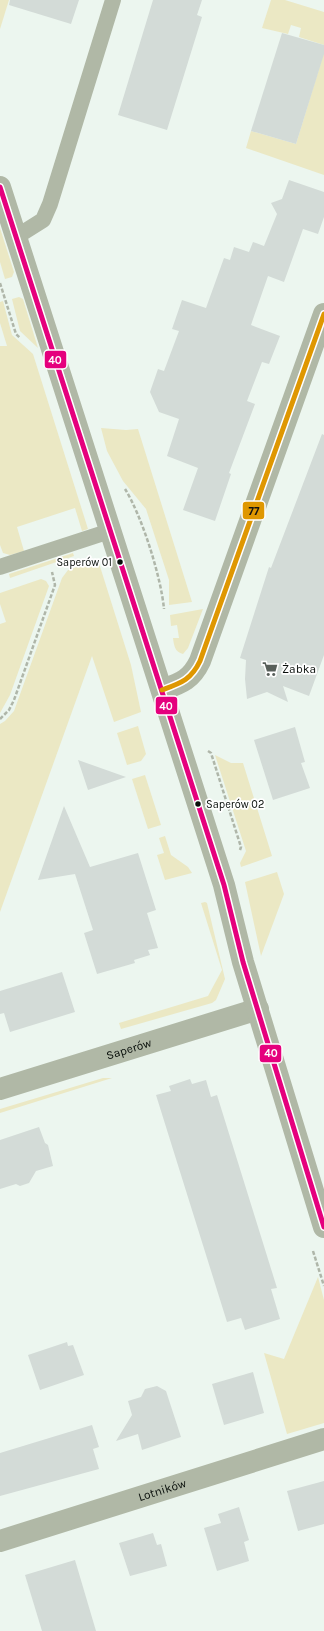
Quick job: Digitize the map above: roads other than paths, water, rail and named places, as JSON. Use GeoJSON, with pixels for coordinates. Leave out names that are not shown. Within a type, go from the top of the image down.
{"type":"FeatureCollection","features":[{"type":"Feature","properties":{"kind":"street"},"geometry":{"type":"LineString","coordinates":[[0,187],[224,886],[243,962],[320,1198],[324,1227]]}},
{"type":"Feature","properties":{"kind":"street"},"geometry":{"type":"LineString","coordinates":[[162,690],[190,678],[195,672],[200,661],[324,314]]}},
{"type":"Feature","properties":{"kind":"street","name":"Saperów"},"geometry":{"type":"LineString","coordinates":[[0,1089],[258,1009]]}},
{"type":"Feature","properties":{"kind":"street","name":"Lotników"},"geometry":{"type":"LineString","coordinates":[[0,1541],[324,1439]]}},
{"type":"Feature","properties":{"kind":"lane"},"geometry":{"type":"LineString","coordinates":[[16,237],[43,220],[48,209],[113,0]]}},
{"type":"Feature","properties":{"kind":"lane"},"geometry":{"type":"LineString","coordinates":[[0,567],[110,532]]}},
{"type":"Feature","properties":{"kind":"place","name":"Saperów 01"},"geometry":{"type":"Point","coordinates":[120,562]}},
{"type":"Feature","properties":{"kind":"place","name":"Żabka"},"geometry":{"type":"Point","coordinates":[270,669]}},
{"type":"Feature","properties":{"kind":"place","name":"Saperów 02"},"geometry":{"type":"Point","coordinates":[198,804]}}]}
